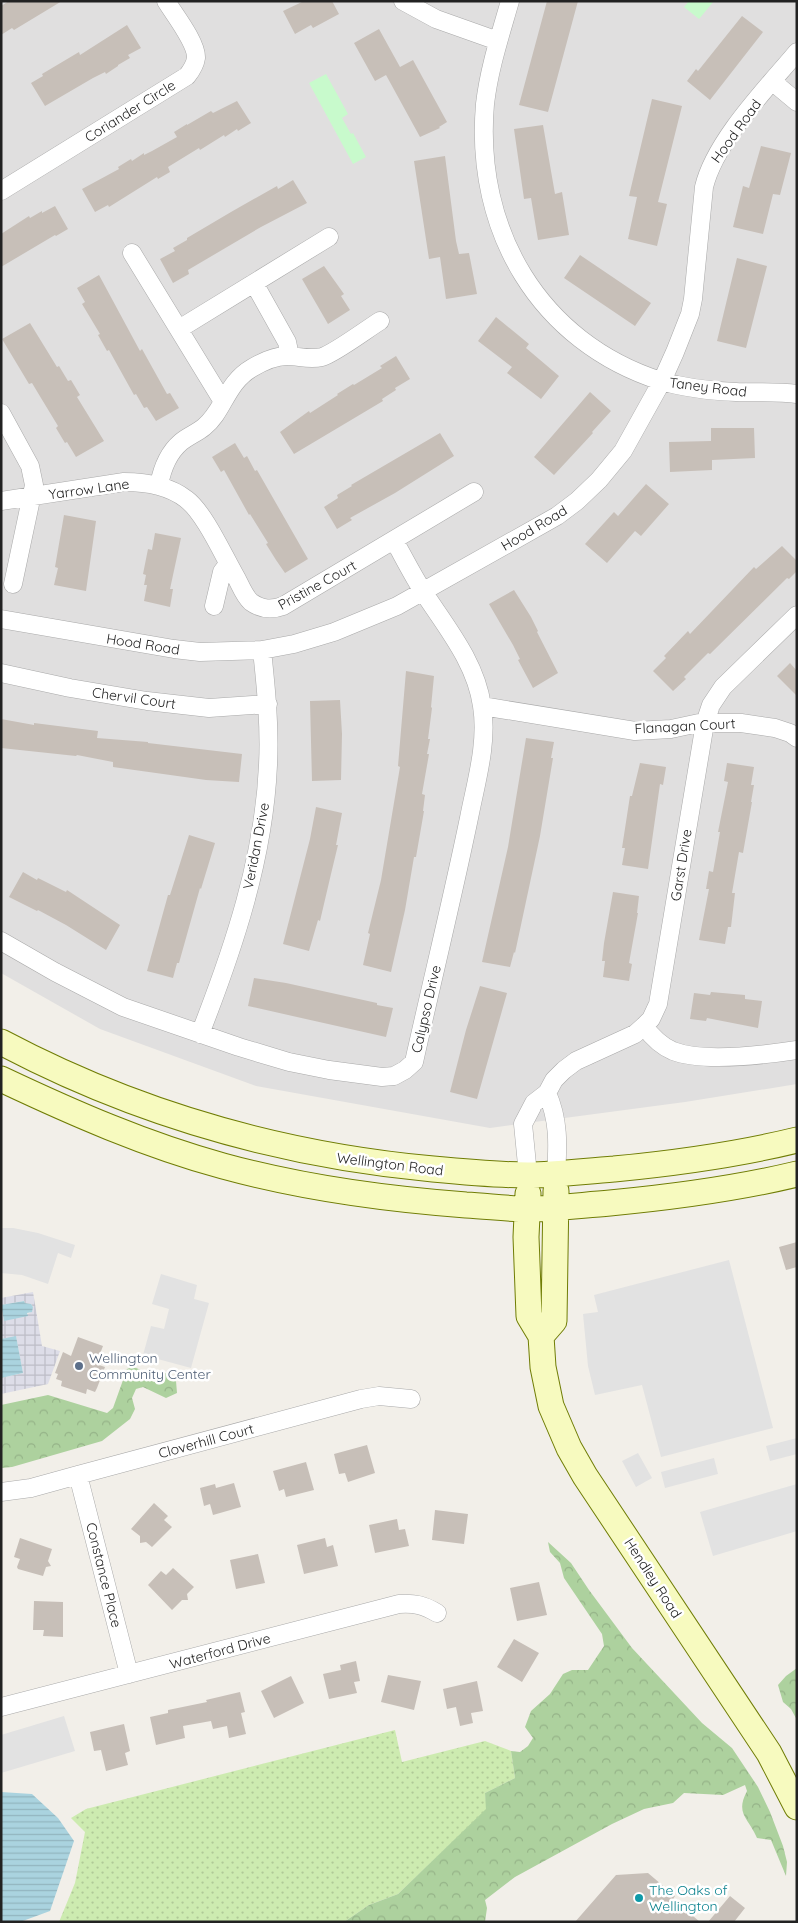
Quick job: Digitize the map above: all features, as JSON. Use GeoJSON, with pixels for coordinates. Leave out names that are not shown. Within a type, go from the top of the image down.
{"type":"FeatureCollection","features":[{"type":"Feature","properties":{"kind":"main road","name":"Wellington Road"},"geometry":{"type":"LineString","coordinates":[[1,1042],[52,1067],[139,1104],[231,1133],[339,1158],[394,1166],[466,1172],[528,1175],[556,1174],[725,1156],[797,1140]]}},
{"type":"Feature","properties":{"kind":"main road"},"geometry":{"type":"LineString","coordinates":[[1,1079],[76,1115],[142,1140],[222,1166],[318,1188],[418,1202],[528,1209],[682,1195],[727,1189],[797,1174]]}},
{"type":"Feature","properties":{"kind":"main road"},"geometry":{"type":"LineString","coordinates":[[541,1336],[554,1321],[556,1174]]}},
{"type":"Feature","properties":{"kind":"main road","name":"Hendley Road"},"geometry":{"type":"LineString","coordinates":[[528,1175],[526,1237],[530,1316],[541,1336],[546,1388],[551,1406],[569,1448],[585,1476],[769,1753],[797,1807]]}},
{"type":"Feature","properties":{"kind":"street","name":"Coriander Circle"},"geometry":{"type":"LineString","coordinates":[[1,191],[187,76],[193,68],[196,58],[194,48],[166,1]]}},
{"type":"Feature","properties":{"kind":"street"},"geometry":{"type":"LineString","coordinates":[[403,1],[436,19],[498,41]]}},
{"type":"Feature","properties":{"kind":"street","name":"Taney Road"},"geometry":{"type":"LineString","coordinates":[[510,1],[491,70],[485,106],[485,158],[493,209],[512,258],[528,286],[568,329],[594,349],[624,366],[662,381],[692,387],[736,392],[797,394]]}},
{"type":"Feature","properties":{"kind":"street","name":"Hood Road"},"geometry":{"type":"LineString","coordinates":[[1,619],[174,650],[200,652],[262,650],[294,644],[342,630],[397,606],[557,516],[577,501],[599,480],[623,451],[662,381],[690,314],[704,187],[708,173],[722,146],[797,52]]}},
{"type":"Feature","properties":{"kind":"street"},"geometry":{"type":"LineString","coordinates":[[772,82],[797,102]]}},
{"type":"Feature","properties":{"kind":"street"},"geometry":{"type":"LineString","coordinates":[[179,329],[329,237]]}},
{"type":"Feature","properties":{"kind":"street"},"geometry":{"type":"LineString","coordinates":[[132,253],[222,400]]}},
{"type":"Feature","properties":{"kind":"street"},"geometry":{"type":"LineString","coordinates":[[254,283],[287,342],[290,356]]}},
{"type":"Feature","properties":{"kind":"street"},"geometry":{"type":"LineString","coordinates":[[159,485],[162,470],[169,455],[180,443],[204,427],[215,416],[222,400],[233,385],[249,370],[269,359],[290,356],[308,359],[327,355],[380,321]]}},
{"type":"Feature","properties":{"kind":"street"},"geometry":{"type":"LineString","coordinates":[[1,414],[30,466],[34,485],[13,584]]}},
{"type":"Feature","properties":{"kind":"street","name":"Yarrow Lane"},"geometry":{"type":"LineString","coordinates":[[1,501],[124,482],[159,485],[174,490],[188,500],[199,512],[228,564]]}},
{"type":"Feature","properties":{"kind":"street","name":"Pristine Court"},"geometry":{"type":"LineString","coordinates":[[228,564],[251,602],[271,610],[284,606],[474,492]]}},
{"type":"Feature","properties":{"kind":"street"},"geometry":{"type":"LineString","coordinates":[[394,540],[422,591]]}},
{"type":"Feature","properties":{"kind":"street"},"geometry":{"type":"LineString","coordinates":[[214,606],[222,572],[228,564]]}},
{"type":"Feature","properties":{"kind":"street","name":"Calypso Drive"},"geometry":{"type":"LineString","coordinates":[[1,941],[55,972],[123,1007],[200,1034],[289,1062],[338,1071],[382,1077],[394,1076],[405,1070],[414,1062],[462,851],[481,757],[483,736],[482,706],[471,667],[453,636],[422,591]]}},
{"type":"Feature","properties":{"kind":"street","name":"Garst Drive"},"geometry":{"type":"LineString","coordinates":[[528,1175],[523,1124],[534,1103],[547,1093],[554,1080],[564,1070],[576,1061],[635,1034],[651,1019],[658,1004],[705,723],[711,705],[723,687],[797,615]]}},
{"type":"Feature","properties":{"kind":"street","name":"Veridan Drive"},"geometry":{"type":"LineString","coordinates":[[200,1034],[228,958],[259,847],[266,800],[268,763],[268,704],[262,650]]}},
{"type":"Feature","properties":{"kind":"street","name":"Chervil Court"},"geometry":{"type":"LineString","coordinates":[[1,673],[70,688],[147,701],[208,708],[268,704]]}},
{"type":"Feature","properties":{"kind":"street","name":"Flanagan Court"},"geometry":{"type":"LineString","coordinates":[[482,706],[635,731],[671,729],[705,723],[741,723],[775,728],[790,733],[797,738]]}},
{"type":"Feature","properties":{"kind":"street"},"geometry":{"type":"LineString","coordinates":[[644,1026],[663,1046],[688,1055],[730,1057],[768,1055],[797,1050]]}},
{"type":"Feature","properties":{"kind":"street"},"geometry":{"type":"LineString","coordinates":[[547,1093],[554,1108],[559,1141],[556,1174]]}},
{"type":"Feature","properties":{"kind":"street","name":"Cloverhill Court"},"geometry":{"type":"LineString","coordinates":[[1,1492],[31,1488],[78,1476],[361,1398],[379,1396],[411,1399]]}},
{"type":"Feature","properties":{"kind":"street","name":"Constance Place"},"geometry":{"type":"LineString","coordinates":[[78,1476],[129,1674]]}},
{"type":"Feature","properties":{"kind":"street","name":"Waterford Drive"},"geometry":{"type":"LineString","coordinates":[[1,1707],[399,1604],[415,1603],[426,1606],[437,1613]]}},
{"type":"Feature","properties":{"kind":"shaded area"},"geometry":{"type":"Polygon","coordinates":[[[1,1],[797,1],[797,1084],[685,1102],[490,1128],[256,1086],[100,1029],[1,973],[1,1]]]}},
{"type":"Feature","properties":{"kind":"shaded area"},"geometry":{"type":"Polygon","coordinates":[[[1,1228],[13,1228],[38,1233],[75,1245],[71,1258],[58,1253],[48,1284],[22,1275],[1,1273],[1,1228]]]}},
{"type":"Feature","properties":{"kind":"shaded area"},"geometry":{"type":"Polygon","coordinates":[[[729,1260],[773,1428],[661,1457],[642,1385],[595,1395],[588,1366],[583,1314],[598,1312],[594,1295],[729,1260]]]}},
{"type":"Feature","properties":{"kind":"shaded area"},"geometry":{"type":"Polygon","coordinates":[[[161,1274],[197,1285],[194,1299],[209,1303],[191,1368],[143,1355],[151,1326],[164,1329],[169,1309],[152,1304],[161,1274]]]}},
{"type":"Feature","properties":{"kind":"shaded area"},"geometry":{"type":"Polygon","coordinates":[[[33,1292],[42,1346],[60,1351],[48,1384],[1,1394],[1,1378],[23,1373],[16,1337],[1,1339],[1,1309],[4,1321],[30,1313],[33,1307],[24,1301],[1,1305],[1,1298],[33,1292]]]}},
{"type":"Feature","properties":{"kind":"shaded area"},"geometry":{"type":"Polygon","coordinates":[[[797,1438],[797,1454],[770,1461],[766,1446],[797,1438]]]}},
{"type":"Feature","properties":{"kind":"shaded area"},"geometry":{"type":"Polygon","coordinates":[[[638,1453],[652,1478],[636,1487],[622,1461],[638,1453]]]}},
{"type":"Feature","properties":{"kind":"shaded area"},"geometry":{"type":"Polygon","coordinates":[[[714,1458],[718,1474],[665,1488],[661,1472],[714,1458]]]}},
{"type":"Feature","properties":{"kind":"shaded area"},"geometry":{"type":"Polygon","coordinates":[[[797,1484],[797,1531],[713,1556],[700,1512],[797,1484]]]}},
{"type":"Feature","properties":{"kind":"shaded area"},"geometry":{"type":"Polygon","coordinates":[[[64,1716],[75,1751],[1,1773],[1,1735],[64,1716]]]}},
{"type":"Feature","properties":{"kind":"green space"},"geometry":{"type":"Polygon","coordinates":[[[689,1],[714,1],[699,19],[684,7],[689,1]]]}},
{"type":"Feature","properties":{"kind":"green space"},"geometry":{"type":"Polygon","coordinates":[[[326,74],[348,114],[342,118],[351,134],[353,133],[366,157],[353,164],[309,83],[326,74]]]}},
{"type":"Feature","properties":{"kind":"green space"},"geometry":{"type":"Polygon","coordinates":[[[132,1367],[140,1370],[149,1380],[157,1382],[164,1373],[171,1374],[176,1381],[177,1393],[166,1398],[143,1387],[136,1389],[132,1398],[135,1409],[130,1419],[102,1441],[12,1467],[1,1468],[1,1405],[48,1395],[107,1413],[113,1408],[127,1369],[132,1367]]]}},
{"type":"Feature","properties":{"kind":"green space"},"geometry":{"type":"Polygon","coordinates":[[[548,1542],[571,1563],[632,1648],[702,1723],[732,1748],[758,1787],[770,1812],[787,1862],[786,1876],[771,1840],[757,1838],[744,1815],[742,1805],[747,1791],[745,1785],[723,1795],[684,1793],[673,1803],[644,1809],[612,1824],[515,1877],[485,1900],[487,1908],[485,1922],[344,1922],[369,1905],[398,1894],[486,1809],[485,1793],[515,1778],[511,1751],[520,1752],[528,1746],[533,1738],[525,1727],[531,1711],[550,1694],[563,1674],[572,1670],[588,1670],[604,1646],[602,1634],[564,1578],[560,1563],[550,1552],[548,1542]]]}},
{"type":"Feature","properties":{"kind":"green space"},"geometry":{"type":"Polygon","coordinates":[[[797,1668],[797,1720],[791,1709],[783,1702],[778,1685],[797,1668]]]}},
{"type":"Feature","properties":{"kind":"green space"},"geometry":{"type":"Polygon","coordinates":[[[395,1730],[402,1762],[485,1741],[511,1751],[515,1778],[485,1793],[487,1809],[398,1894],[369,1905],[344,1922],[59,1922],[75,1883],[85,1832],[71,1818],[86,1809],[395,1730]]]}},
{"type":"Feature","properties":{"kind":"water"},"geometry":{"type":"Polygon","coordinates":[[[24,1301],[33,1307],[32,1312],[27,1313],[28,1316],[4,1321],[1,1305],[24,1301]]]}},
{"type":"Feature","properties":{"kind":"water"},"geometry":{"type":"Polygon","coordinates":[[[16,1336],[23,1373],[1,1378],[1,1339],[16,1336]]]}},
{"type":"Feature","properties":{"kind":"water"},"geometry":{"type":"Polygon","coordinates":[[[1,1792],[32,1794],[58,1818],[74,1841],[50,1911],[20,1922],[1,1922],[1,1792]]]}},
{"type":"Feature","properties":{"kind":"building"},"geometry":{"type":"Polygon","coordinates":[[[9,1],[62,1],[14,30],[12,28],[1,35],[1,6],[9,1]]]}},
{"type":"Feature","properties":{"kind":"building"},"geometry":{"type":"Polygon","coordinates":[[[304,1],[332,1],[339,14],[313,28],[311,25],[295,34],[283,11],[304,1]]]}},
{"type":"Feature","properties":{"kind":"building"},"geometry":{"type":"Polygon","coordinates":[[[547,1],[578,1],[548,112],[519,105],[547,1]]]}},
{"type":"Feature","properties":{"kind":"building"},"geometry":{"type":"Polygon","coordinates":[[[742,16],[763,32],[710,100],[687,81],[696,69],[698,71],[742,16]]]}},
{"type":"Feature","properties":{"kind":"building"},"geometry":{"type":"Polygon","coordinates":[[[127,25],[141,48],[128,55],[130,58],[106,74],[105,72],[93,78],[45,106],[31,83],[43,76],[42,74],[79,52],[80,55],[127,25]]]}},
{"type":"Feature","properties":{"kind":"building"},"geometry":{"type":"Polygon","coordinates":[[[379,29],[400,67],[413,60],[447,122],[440,128],[420,137],[386,75],[375,81],[354,43],[379,29]]]}},
{"type":"Feature","properties":{"kind":"building"},"geometry":{"type":"Polygon","coordinates":[[[652,99],[682,106],[658,202],[667,204],[657,246],[628,239],[637,197],[629,196],[652,99]]]}},
{"type":"Feature","properties":{"kind":"building"},"geometry":{"type":"Polygon","coordinates":[[[237,101],[251,123],[225,137],[224,135],[200,150],[199,148],[168,167],[170,172],[158,179],[157,177],[109,207],[108,205],[95,212],[82,189],[119,169],[118,167],[131,159],[132,161],[177,137],[174,132],[187,124],[211,111],[213,113],[237,101]]]}},
{"type":"Feature","properties":{"kind":"building"},"geometry":{"type":"Polygon","coordinates":[[[543,125],[555,194],[562,192],[569,235],[538,240],[531,198],[524,199],[514,129],[543,125]]]}},
{"type":"Feature","properties":{"kind":"building"},"geometry":{"type":"Polygon","coordinates":[[[761,146],[791,153],[780,195],[773,194],[763,234],[733,227],[743,186],[749,188],[761,146]]]}},
{"type":"Feature","properties":{"kind":"building"},"geometry":{"type":"Polygon","coordinates":[[[445,156],[459,254],[469,253],[477,294],[446,299],[440,257],[429,259],[414,161],[445,156]]]}},
{"type":"Feature","properties":{"kind":"building"},"geometry":{"type":"Polygon","coordinates":[[[293,180],[307,203],[261,227],[188,270],[189,274],[173,283],[160,259],[175,251],[173,248],[187,240],[187,238],[277,186],[278,189],[293,180]]]}},
{"type":"Feature","properties":{"kind":"building"},"geometry":{"type":"Polygon","coordinates":[[[55,206],[68,229],[1,267],[1,234],[29,216],[30,218],[55,206]]]}},
{"type":"Feature","properties":{"kind":"building"},"geometry":{"type":"Polygon","coordinates":[[[580,255],[651,303],[635,326],[564,278],[580,255]]]}},
{"type":"Feature","properties":{"kind":"building"},"geometry":{"type":"Polygon","coordinates":[[[737,258],[767,266],[746,348],[717,341],[737,258]]]}},
{"type":"Feature","properties":{"kind":"building"},"geometry":{"type":"Polygon","coordinates":[[[324,266],[344,294],[341,296],[350,310],[328,324],[302,279],[324,266]]]}},
{"type":"Feature","properties":{"kind":"building"},"geometry":{"type":"Polygon","coordinates":[[[99,275],[140,351],[142,349],[167,394],[170,393],[179,408],[156,421],[147,407],[144,408],[136,394],[134,395],[109,350],[107,351],[98,335],[100,334],[82,304],[85,302],[77,288],[99,275]]]}},
{"type":"Feature","properties":{"kind":"building"},"geometry":{"type":"Polygon","coordinates":[[[496,317],[529,344],[526,348],[559,376],[541,399],[507,373],[512,367],[478,341],[496,317]]]}},
{"type":"Feature","properties":{"kind":"building"},"geometry":{"type":"Polygon","coordinates":[[[30,323],[57,367],[59,366],[68,381],[71,380],[80,395],[77,397],[104,441],[76,457],[56,428],[58,426],[32,383],[29,384],[2,339],[30,323]]]}},
{"type":"Feature","properties":{"kind":"building"},"geometry":{"type":"Polygon","coordinates":[[[396,356],[410,379],[395,388],[396,390],[382,399],[383,401],[294,454],[280,432],[309,411],[310,413],[353,384],[382,368],[380,366],[396,356]]]}},
{"type":"Feature","properties":{"kind":"building"},"geometry":{"type":"Polygon","coordinates":[[[590,392],[611,411],[554,475],[534,457],[590,392]]]}},
{"type":"Feature","properties":{"kind":"building"},"geometry":{"type":"Polygon","coordinates":[[[711,428],[754,428],[755,458],[712,460],[712,470],[670,472],[669,442],[711,441],[711,428]]]}},
{"type":"Feature","properties":{"kind":"building"},"geometry":{"type":"Polygon","coordinates":[[[440,433],[454,456],[395,493],[350,518],[352,520],[337,529],[324,507],[338,498],[337,495],[351,485],[440,433]]]}},
{"type":"Feature","properties":{"kind":"building"},"geometry":{"type":"Polygon","coordinates":[[[235,443],[244,458],[247,456],[255,471],[257,470],[308,559],[285,573],[266,544],[268,543],[249,515],[224,470],[221,472],[212,457],[235,443]]]}},
{"type":"Feature","properties":{"kind":"building"},"geometry":{"type":"Polygon","coordinates":[[[646,484],[669,504],[641,536],[635,531],[607,563],[585,544],[614,512],[618,516],[646,484]]]}},
{"type":"Feature","properties":{"kind":"building"},"geometry":{"type":"Polygon","coordinates":[[[64,515],[96,521],[86,591],[54,585],[58,568],[55,567],[64,515]]]}},
{"type":"Feature","properties":{"kind":"building"},"geometry":{"type":"Polygon","coordinates":[[[155,533],[181,538],[170,589],[173,589],[170,607],[144,601],[147,585],[144,585],[146,575],[143,574],[148,549],[152,550],[155,533]]]}},
{"type":"Feature","properties":{"kind":"building"},"geometry":{"type":"Polygon","coordinates":[[[782,546],[797,561],[797,571],[789,579],[787,578],[710,654],[708,653],[673,691],[653,671],[666,658],[664,656],[688,631],[690,634],[754,567],[756,569],[782,546]]]}},
{"type":"Feature","properties":{"kind":"building"},"geometry":{"type":"Polygon","coordinates":[[[514,590],[531,617],[558,673],[533,688],[518,660],[520,659],[513,645],[489,604],[514,590]]]}},
{"type":"Feature","properties":{"kind":"building"},"geometry":{"type":"Polygon","coordinates":[[[790,663],[797,671],[797,696],[777,676],[790,663]]]}},
{"type":"Feature","properties":{"kind":"building"},"geometry":{"type":"Polygon","coordinates":[[[406,671],[434,676],[428,739],[430,739],[427,754],[429,754],[422,794],[425,795],[424,811],[391,972],[363,965],[370,934],[368,933],[381,880],[400,767],[398,766],[406,671]]]}},
{"type":"Feature","properties":{"kind":"building"},"geometry":{"type":"Polygon","coordinates":[[[340,700],[342,734],[341,780],[312,781],[310,701],[340,700]]]}},
{"type":"Feature","properties":{"kind":"building"},"geometry":{"type":"Polygon","coordinates":[[[1,719],[34,725],[34,723],[98,731],[97,738],[148,742],[242,754],[239,782],[206,780],[113,767],[113,762],[77,755],[1,748],[1,719]]]}},
{"type":"Feature","properties":{"kind":"building"},"geometry":{"type":"Polygon","coordinates":[[[526,738],[554,742],[551,758],[553,758],[540,836],[515,953],[510,967],[482,962],[508,847],[526,738]]]}},
{"type":"Feature","properties":{"kind":"building"},"geometry":{"type":"Polygon","coordinates":[[[640,763],[666,767],[663,785],[660,784],[648,869],[622,865],[625,848],[622,848],[630,796],[632,796],[640,763]]]}},
{"type":"Feature","properties":{"kind":"building"},"geometry":{"type":"Polygon","coordinates":[[[727,763],[754,767],[751,785],[754,785],[743,853],[739,852],[732,893],[735,893],[731,927],[728,927],[725,944],[699,940],[709,889],[706,889],[709,871],[713,872],[720,832],[718,832],[728,782],[724,781],[727,763]]]}},
{"type":"Feature","properties":{"kind":"building"},"geometry":{"type":"Polygon","coordinates":[[[316,807],[342,813],[336,845],[338,845],[320,921],[318,920],[309,951],[283,944],[310,839],[316,807]]]}},
{"type":"Feature","properties":{"kind":"building"},"geometry":{"type":"Polygon","coordinates":[[[189,835],[215,843],[173,978],[147,971],[168,895],[170,895],[189,835]]]}},
{"type":"Feature","properties":{"kind":"building"},"geometry":{"type":"Polygon","coordinates":[[[23,872],[66,892],[67,890],[120,925],[106,950],[66,925],[9,897],[23,872]]]}},
{"type":"Feature","properties":{"kind":"building"},"geometry":{"type":"Polygon","coordinates":[[[613,892],[639,896],[638,913],[629,963],[632,964],[629,981],[603,977],[605,961],[602,961],[604,943],[613,892]]]}},
{"type":"Feature","properties":{"kind":"building"},"geometry":{"type":"Polygon","coordinates":[[[254,978],[286,983],[393,1008],[386,1037],[248,1006],[254,978]]]}},
{"type":"Feature","properties":{"kind":"building"},"geometry":{"type":"Polygon","coordinates":[[[480,986],[507,993],[477,1099],[450,1092],[480,986]]]}},
{"type":"Feature","properties":{"kind":"building"},"geometry":{"type":"Polygon","coordinates":[[[711,992],[745,995],[745,999],[762,1001],[758,1028],[707,1018],[706,1021],[690,1019],[694,993],[710,995],[711,992]]]}},
{"type":"Feature","properties":{"kind":"building"},"geometry":{"type":"Polygon","coordinates":[[[797,1242],[797,1267],[786,1270],[779,1247],[797,1242]]]}},
{"type":"Feature","properties":{"kind":"building","name":"Wellington Community Center"},"geometry":{"type":"Polygon","coordinates":[[[78,1337],[103,1346],[96,1364],[105,1367],[95,1392],[87,1389],[86,1394],[61,1386],[62,1381],[56,1379],[58,1374],[55,1373],[63,1352],[71,1356],[78,1337]]]}},
{"type":"Feature","properties":{"kind":"building"},"geometry":{"type":"Polygon","coordinates":[[[367,1445],[375,1473],[348,1482],[345,1473],[339,1474],[334,1454],[367,1445]]]}},
{"type":"Feature","properties":{"kind":"building"},"geometry":{"type":"Polygon","coordinates":[[[306,1462],[314,1490],[286,1497],[284,1489],[279,1491],[273,1471],[306,1462]]]}},
{"type":"Feature","properties":{"kind":"building"},"geometry":{"type":"Polygon","coordinates":[[[234,1483],[241,1507],[213,1515],[210,1504],[204,1506],[200,1488],[215,1484],[216,1488],[234,1483]]]}},
{"type":"Feature","properties":{"kind":"building"},"geometry":{"type":"Polygon","coordinates":[[[154,1503],[168,1516],[164,1520],[172,1527],[152,1547],[146,1542],[140,1543],[140,1536],[131,1529],[154,1503]]]}},
{"type":"Feature","properties":{"kind":"building"},"geometry":{"type":"Polygon","coordinates":[[[435,1510],[468,1514],[464,1544],[432,1540],[435,1510]]]}},
{"type":"Feature","properties":{"kind":"building"},"geometry":{"type":"Polygon","coordinates":[[[397,1519],[399,1530],[405,1529],[409,1546],[375,1553],[369,1525],[397,1519]]]}},
{"type":"Feature","properties":{"kind":"building"},"geometry":{"type":"Polygon","coordinates":[[[20,1538],[52,1549],[48,1561],[51,1566],[46,1567],[43,1576],[18,1569],[20,1559],[14,1557],[20,1538]]]}},
{"type":"Feature","properties":{"kind":"building"},"geometry":{"type":"Polygon","coordinates":[[[325,1538],[327,1547],[333,1545],[338,1566],[304,1574],[297,1545],[325,1538]]]}},
{"type":"Feature","properties":{"kind":"building"},"geometry":{"type":"Polygon","coordinates":[[[258,1554],[265,1583],[236,1589],[230,1560],[258,1554]]]}},
{"type":"Feature","properties":{"kind":"building"},"geometry":{"type":"Polygon","coordinates":[[[173,1568],[194,1587],[187,1594],[188,1600],[182,1600],[172,1610],[148,1585],[161,1571],[166,1575],[173,1568]]]}},
{"type":"Feature","properties":{"kind":"building"},"geometry":{"type":"Polygon","coordinates":[[[539,1582],[547,1615],[517,1621],[510,1588],[539,1582]]]}},
{"type":"Feature","properties":{"kind":"building"},"geometry":{"type":"Polygon","coordinates":[[[34,1601],[63,1602],[63,1637],[43,1636],[44,1630],[33,1630],[34,1601]]]}},
{"type":"Feature","properties":{"kind":"building"},"geometry":{"type":"Polygon","coordinates":[[[514,1639],[539,1653],[522,1682],[497,1667],[514,1639]]]}},
{"type":"Feature","properties":{"kind":"building"},"geometry":{"type":"Polygon","coordinates":[[[356,1661],[360,1681],[354,1682],[357,1693],[329,1699],[323,1674],[341,1670],[340,1665],[356,1661]]]}},
{"type":"Feature","properties":{"kind":"building"},"geometry":{"type":"Polygon","coordinates":[[[388,1675],[421,1681],[414,1710],[381,1702],[388,1675]]]}},
{"type":"Feature","properties":{"kind":"building"},"geometry":{"type":"Polygon","coordinates":[[[291,1676],[304,1703],[274,1718],[261,1691],[291,1676]]]}},
{"type":"Feature","properties":{"kind":"building"},"geometry":{"type":"Polygon","coordinates":[[[477,1681],[483,1711],[471,1713],[473,1723],[460,1726],[456,1707],[447,1709],[443,1689],[477,1681]]]}},
{"type":"Feature","properties":{"kind":"building"},"geometry":{"type":"Polygon","coordinates":[[[240,1692],[245,1712],[241,1713],[246,1734],[229,1738],[227,1726],[213,1729],[211,1721],[183,1726],[185,1738],[156,1745],[150,1717],[168,1713],[168,1710],[207,1702],[206,1700],[240,1692]]]}},
{"type":"Feature","properties":{"kind":"building"},"geometry":{"type":"Polygon","coordinates":[[[124,1724],[130,1751],[125,1753],[128,1765],[106,1771],[101,1750],[94,1751],[90,1732],[124,1724]]]}},
{"type":"Feature","properties":{"kind":"building","name":"The Oaks of Wellington"},"geometry":{"type":"Polygon","coordinates":[[[648,1873],[675,1896],[673,1899],[700,1922],[575,1922],[616,1875],[648,1873]]]}},
{"type":"Feature","properties":{"kind":"building"},"geometry":{"type":"Polygon","coordinates":[[[730,1896],[745,1908],[734,1922],[708,1922],[730,1896]]]}},
{"type":"Feature","properties":{"kind":"place","name":"Wellington Community Center"},"geometry":{"type":"Point","coordinates":[79,1366]}},
{"type":"Feature","properties":{"kind":"place","name":"The Oaks of Wellington"},"geometry":{"type":"Point","coordinates":[639,1898]}}]}
